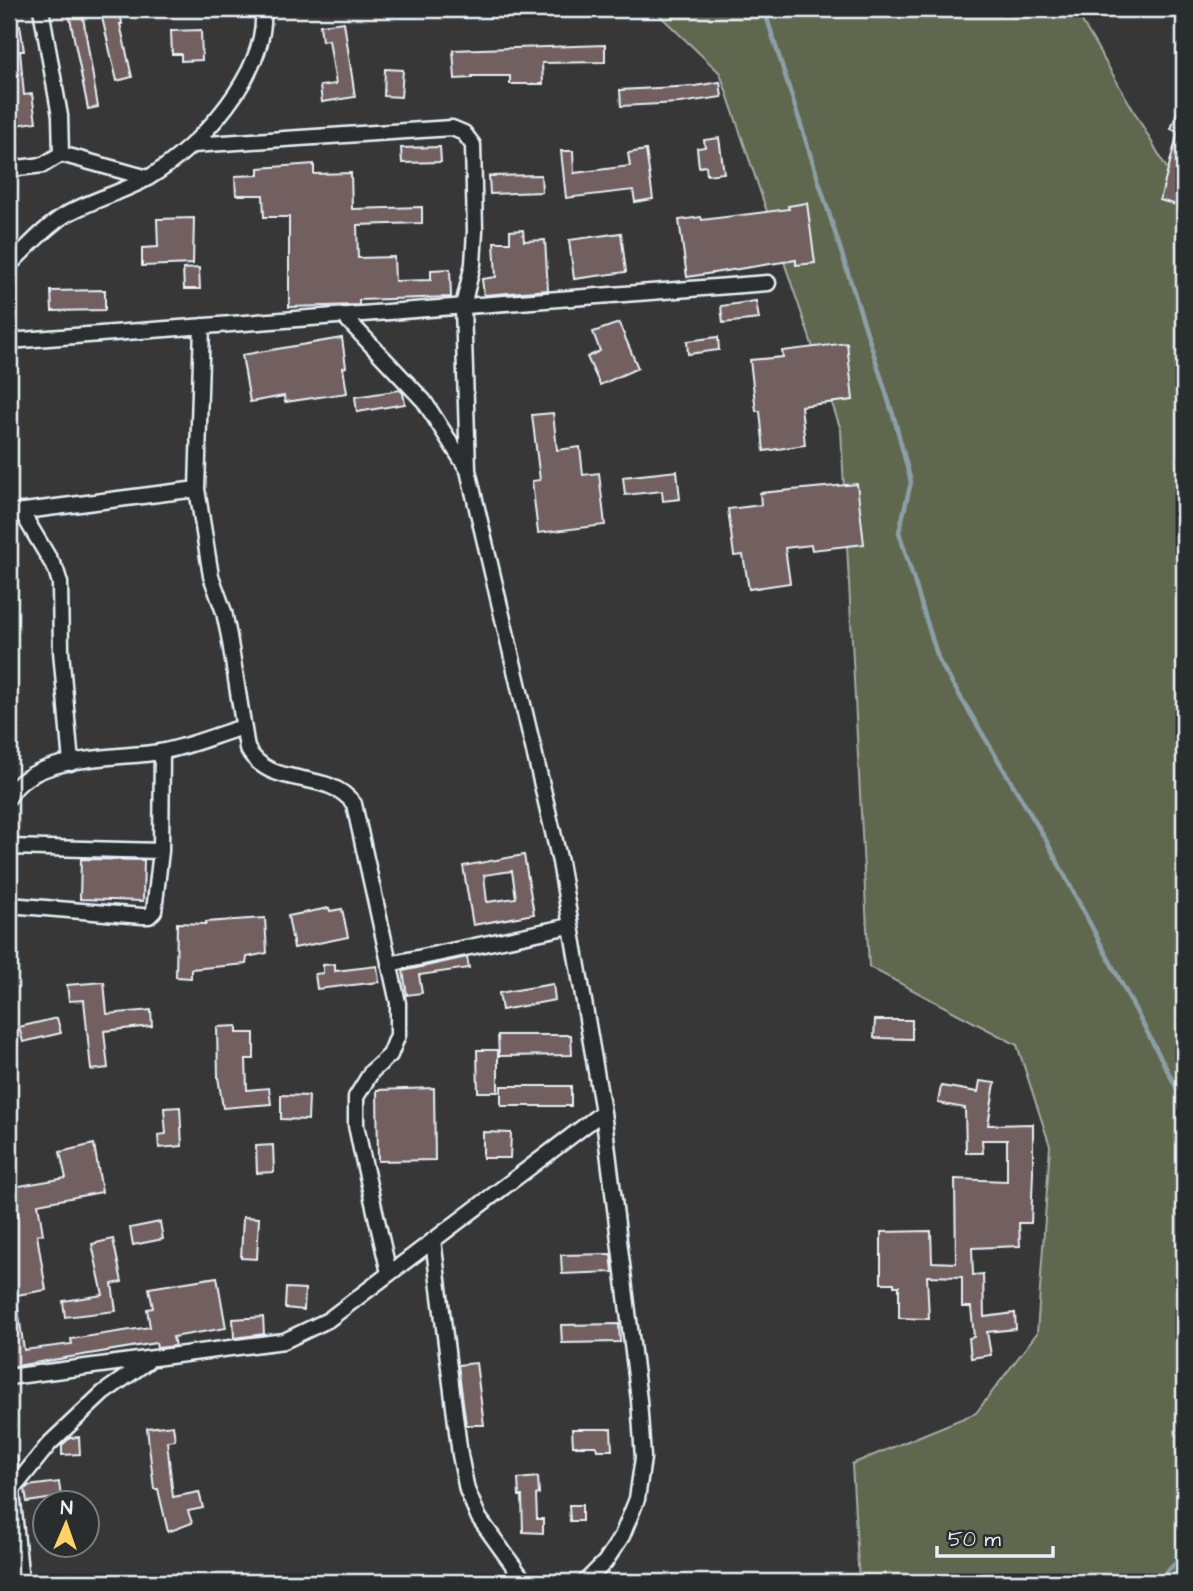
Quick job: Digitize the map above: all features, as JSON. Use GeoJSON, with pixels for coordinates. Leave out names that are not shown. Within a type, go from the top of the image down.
{"type":"FeatureCollection","features":[{"type":"Feature","properties":{"kind":"street"},"geometry":{"type":"LineString","coordinates":[[41,9],[60,116],[61,154]]}},
{"type":"Feature","properties":{"kind":"street"},"geometry":{"type":"LineString","coordinates":[[9,265],[44,231],[64,216],[148,178],[193,145],[220,118],[256,54],[264,24],[263,9]]}},
{"type":"Feature","properties":{"kind":"street"},"geometry":{"type":"LineString","coordinates":[[193,145],[452,128],[464,133],[473,145],[473,264],[463,306],[468,470],[560,862],[603,1112],[637,1387],[643,1458],[637,1499],[622,1536],[605,1562],[585,1582]]}},
{"type":"Feature","properties":{"kind":"street"},"geometry":{"type":"LineString","coordinates":[[9,169],[43,165],[61,154],[148,178]]}},
{"type":"Feature","properties":{"kind":"street"},"geometry":{"type":"LineString","coordinates":[[9,341],[768,283]]}},
{"type":"Feature","properties":{"kind":"street"},"geometry":{"type":"LineString","coordinates":[[343,315],[424,401],[468,470]]}},
{"type":"Feature","properties":{"kind":"street"},"geometry":{"type":"LineString","coordinates":[[202,326],[197,489],[211,576],[224,612],[229,636],[247,748],[253,759],[265,769],[334,787],[345,793],[354,804],[398,1003],[398,1035],[390,1055],[372,1071],[356,1097],[362,1154],[389,1273]]}},
{"type":"Feature","properties":{"kind":"street"},"geometry":{"type":"LineString","coordinates":[[71,763],[61,651],[60,583],[56,570],[15,512],[197,489]]}},
{"type":"Feature","properties":{"kind":"street"},"geometry":{"type":"LineString","coordinates":[[9,797],[13,788],[26,776],[40,769],[162,752],[243,727]]}},
{"type":"Feature","properties":{"kind":"street"},"geometry":{"type":"LineString","coordinates":[[9,905],[149,916],[154,911],[161,851],[162,752]]}},
{"type":"Feature","properties":{"kind":"street"},"geometry":{"type":"LineString","coordinates":[[9,847],[161,851]]}},
{"type":"Feature","properties":{"kind":"street"},"geometry":{"type":"LineString","coordinates":[[389,964],[570,926]]}},
{"type":"Feature","properties":{"kind":"street"},"geometry":{"type":"LineString","coordinates":[[9,1377],[284,1342],[328,1320],[603,1112]]}},
{"type":"Feature","properties":{"kind":"street"},"geometry":{"type":"LineString","coordinates":[[433,1240],[460,1455],[467,1490],[480,1518],[525,1582]]}},
{"type":"Feature","properties":{"kind":"street"},"geometry":{"type":"LineString","coordinates":[[12,1490],[49,1444],[103,1392],[151,1360]]}},
{"type":"Feature","properties":{"kind":"street"},"geometry":{"type":"LineString","coordinates":[[9,1461],[21,1582]]}},
{"type":"Feature","properties":{"kind":"green space"},"geometry":{"type":"Polygon","coordinates":[[[653,9],[1075,9],[1184,198],[1184,1582],[859,1582],[852,1464],[976,1413],[1037,1333],[1050,1146],[1017,1045],[869,967],[841,430],[720,73],[653,9]]]}},
{"type":"Feature","properties":{"kind":"building"},"geometry":{"type":"Polygon","coordinates":[[[100,9],[120,9],[120,24],[132,77],[117,81],[100,9]]]}},
{"type":"Feature","properties":{"kind":"building"},"geometry":{"type":"Polygon","coordinates":[[[82,11],[98,107],[88,109],[69,13],[82,11]]]}},
{"type":"Feature","properties":{"kind":"building"},"geometry":{"type":"Polygon","coordinates":[[[344,22],[355,97],[322,102],[320,86],[336,84],[329,40],[322,41],[320,25],[344,22]]]}},
{"type":"Feature","properties":{"kind":"building"},"geometry":{"type":"Polygon","coordinates":[[[20,25],[24,51],[20,51],[24,95],[32,94],[36,122],[16,125],[9,88],[9,26],[20,25]]]}},
{"type":"Feature","properties":{"kind":"building"},"geometry":{"type":"Polygon","coordinates":[[[201,30],[202,60],[181,61],[181,54],[172,54],[171,31],[201,30]]]}},
{"type":"Feature","properties":{"kind":"building"},"geometry":{"type":"Polygon","coordinates":[[[605,45],[605,62],[542,63],[543,84],[510,84],[510,76],[455,79],[453,50],[605,45]]]}},
{"type":"Feature","properties":{"kind":"building"},"geometry":{"type":"Polygon","coordinates":[[[385,69],[403,70],[401,97],[384,96],[385,69]]]}},
{"type":"Feature","properties":{"kind":"building"},"geometry":{"type":"Polygon","coordinates":[[[720,82],[722,97],[680,103],[621,106],[620,90],[720,82]]]}},
{"type":"Feature","properties":{"kind":"building"},"geometry":{"type":"Polygon","coordinates":[[[1183,96],[1184,191],[1180,206],[1160,200],[1178,132],[1171,129],[1183,96]]]}},
{"type":"Feature","properties":{"kind":"building"},"geometry":{"type":"Polygon","coordinates":[[[719,138],[724,173],[707,175],[706,166],[699,167],[697,148],[705,147],[704,140],[719,138]]]}},
{"type":"Feature","properties":{"kind":"building"},"geometry":{"type":"Polygon","coordinates":[[[440,147],[441,162],[402,163],[401,148],[440,147]]]}},
{"type":"Feature","properties":{"kind":"building"},"geometry":{"type":"Polygon","coordinates":[[[646,150],[653,199],[635,202],[633,190],[566,198],[561,151],[573,151],[574,173],[630,166],[628,153],[646,150]]]}},
{"type":"Feature","properties":{"kind":"building"},"geometry":{"type":"Polygon","coordinates":[[[314,164],[314,174],[351,173],[352,209],[422,207],[422,223],[357,225],[358,258],[394,257],[395,281],[431,280],[431,270],[450,269],[451,297],[359,300],[359,305],[289,307],[289,217],[264,217],[263,195],[236,195],[235,176],[259,175],[259,168],[314,164]]]}},
{"type":"Feature","properties":{"kind":"building"},"geometry":{"type":"Polygon","coordinates":[[[541,175],[542,192],[490,194],[489,176],[541,175]]]}},
{"type":"Feature","properties":{"kind":"building"},"geometry":{"type":"Polygon","coordinates":[[[807,203],[815,263],[796,265],[796,260],[687,277],[679,220],[701,217],[702,220],[789,209],[788,206],[807,203]]]}},
{"type":"Feature","properties":{"kind":"building"},"geometry":{"type":"Polygon","coordinates":[[[194,218],[193,264],[142,266],[142,248],[158,247],[157,219],[194,218]]]}},
{"type":"Feature","properties":{"kind":"building"},"geometry":{"type":"Polygon","coordinates":[[[523,230],[524,241],[545,240],[548,290],[484,295],[482,279],[496,277],[494,242],[510,242],[510,231],[523,230]]]}},
{"type":"Feature","properties":{"kind":"building"},"geometry":{"type":"Polygon","coordinates":[[[621,233],[626,272],[574,279],[569,240],[621,233]]]}},
{"type":"Feature","properties":{"kind":"building"},"geometry":{"type":"Polygon","coordinates":[[[199,268],[200,289],[184,289],[183,269],[199,268]]]}},
{"type":"Feature","properties":{"kind":"building"},"geometry":{"type":"Polygon","coordinates":[[[105,290],[105,310],[52,311],[51,291],[105,290]]]}},
{"type":"Feature","properties":{"kind":"building"},"geometry":{"type":"Polygon","coordinates":[[[756,301],[759,319],[723,323],[721,306],[756,301]]]}},
{"type":"Feature","properties":{"kind":"building"},"geometry":{"type":"Polygon","coordinates":[[[619,323],[638,368],[600,385],[587,357],[600,351],[593,332],[619,323]]]}},
{"type":"Feature","properties":{"kind":"building"},"geometry":{"type":"Polygon","coordinates":[[[718,337],[719,350],[688,354],[687,341],[718,337]]]}},
{"type":"Feature","properties":{"kind":"building"},"geometry":{"type":"Polygon","coordinates":[[[342,338],[347,393],[285,402],[284,396],[250,402],[242,355],[342,338]]]}},
{"type":"Feature","properties":{"kind":"building"},"geometry":{"type":"Polygon","coordinates":[[[847,343],[853,400],[801,406],[805,445],[764,451],[760,411],[756,411],[750,360],[783,357],[782,351],[847,343]]]}},
{"type":"Feature","properties":{"kind":"building"},"geometry":{"type":"Polygon","coordinates":[[[400,390],[405,404],[357,412],[355,397],[400,390]]]}},
{"type":"Feature","properties":{"kind":"building"},"geometry":{"type":"Polygon","coordinates":[[[553,413],[557,450],[580,447],[583,475],[599,473],[605,525],[538,533],[532,481],[540,480],[532,415],[553,413]]]}},
{"type":"Feature","properties":{"kind":"building"},"geometry":{"type":"Polygon","coordinates":[[[677,471],[680,499],[663,501],[662,491],[625,495],[623,477],[677,471]]]}},
{"type":"Feature","properties":{"kind":"building"},"geometry":{"type":"Polygon","coordinates":[[[857,484],[864,544],[812,550],[811,545],[785,548],[790,583],[749,589],[743,555],[734,556],[728,509],[761,505],[760,493],[857,484]]]}},
{"type":"Feature","properties":{"kind":"building"},"geometry":{"type":"Polygon","coordinates":[[[524,855],[534,914],[473,925],[463,866],[524,855]],[[512,871],[484,875],[487,902],[516,898],[512,871]]]}},
{"type":"Feature","properties":{"kind":"building"},"geometry":{"type":"Polygon","coordinates":[[[81,859],[144,860],[143,901],[80,899],[81,859]]]}},
{"type":"Feature","properties":{"kind":"building"},"geometry":{"type":"Polygon","coordinates":[[[329,908],[330,911],[342,909],[348,937],[294,948],[288,916],[329,908]]]}},
{"type":"Feature","properties":{"kind":"building"},"geometry":{"type":"Polygon","coordinates":[[[265,918],[267,953],[247,957],[246,964],[191,969],[191,978],[176,977],[177,923],[206,924],[265,918]]]}},
{"type":"Feature","properties":{"kind":"building"},"geometry":{"type":"Polygon","coordinates":[[[467,957],[469,968],[419,975],[422,993],[407,995],[403,971],[467,957]]]}},
{"type":"Feature","properties":{"kind":"building"},"geometry":{"type":"Polygon","coordinates":[[[335,964],[335,971],[377,966],[379,982],[317,989],[315,974],[323,973],[323,965],[335,964]]]}},
{"type":"Feature","properties":{"kind":"building"},"geometry":{"type":"Polygon","coordinates":[[[104,982],[107,1014],[151,1010],[152,1026],[104,1031],[108,1068],[91,1070],[84,1000],[69,1001],[67,985],[104,982]]]}},
{"type":"Feature","properties":{"kind":"building"},"geometry":{"type":"Polygon","coordinates":[[[553,984],[555,1000],[502,1010],[499,993],[553,984]]]}},
{"type":"Feature","properties":{"kind":"building"},"geometry":{"type":"Polygon","coordinates":[[[57,1018],[61,1033],[23,1042],[19,1027],[57,1018]]]}},
{"type":"Feature","properties":{"kind":"building"},"geometry":{"type":"Polygon","coordinates":[[[875,1020],[912,1020],[912,1039],[874,1038],[875,1020]]]}},
{"type":"Feature","properties":{"kind":"building"},"geometry":{"type":"Polygon","coordinates":[[[237,1026],[237,1033],[254,1033],[254,1059],[246,1059],[247,1090],[269,1088],[271,1104],[223,1108],[218,1077],[217,1027],[237,1026]]]}},
{"type":"Feature","properties":{"kind":"building"},"geometry":{"type":"Polygon","coordinates":[[[498,1035],[571,1035],[572,1055],[499,1056],[498,1035]]]}},
{"type":"Feature","properties":{"kind":"building"},"geometry":{"type":"Polygon","coordinates":[[[477,1050],[498,1050],[498,1092],[478,1092],[477,1050]]]}},
{"type":"Feature","properties":{"kind":"building"},"geometry":{"type":"Polygon","coordinates":[[[980,1081],[995,1083],[988,1125],[1033,1124],[1033,1172],[1031,1223],[1019,1223],[1020,1246],[972,1248],[973,1275],[983,1274],[984,1317],[1015,1313],[1016,1329],[987,1332],[991,1355],[971,1358],[969,1338],[974,1337],[971,1307],[962,1307],[962,1277],[927,1276],[929,1319],[899,1318],[899,1286],[894,1286],[894,1283],[881,1283],[881,1232],[931,1231],[932,1262],[956,1263],[955,1179],[1007,1181],[1007,1140],[982,1140],[983,1153],[966,1153],[965,1108],[938,1103],[941,1086],[978,1092],[980,1081]]]}},
{"type":"Feature","properties":{"kind":"building"},"geometry":{"type":"Polygon","coordinates":[[[501,1086],[571,1086],[571,1106],[501,1106],[501,1086]]]}},
{"type":"Feature","properties":{"kind":"building"},"geometry":{"type":"Polygon","coordinates":[[[434,1088],[435,1160],[378,1161],[377,1090],[434,1088]]]}},
{"type":"Feature","properties":{"kind":"building"},"geometry":{"type":"Polygon","coordinates":[[[281,1095],[309,1096],[308,1120],[281,1119],[281,1095]]]}},
{"type":"Feature","properties":{"kind":"building"},"geometry":{"type":"Polygon","coordinates":[[[180,1107],[182,1146],[159,1148],[158,1135],[166,1134],[164,1108],[180,1107]]]}},
{"type":"Feature","properties":{"kind":"building"},"geometry":{"type":"Polygon","coordinates":[[[483,1132],[511,1133],[510,1158],[483,1158],[483,1132]]]}},
{"type":"Feature","properties":{"kind":"building"},"geometry":{"type":"Polygon","coordinates":[[[94,1144],[102,1192],[38,1204],[43,1234],[37,1235],[46,1290],[16,1295],[24,1350],[72,1344],[71,1339],[150,1327],[147,1309],[153,1308],[149,1288],[217,1277],[226,1328],[173,1337],[175,1346],[157,1348],[156,1343],[10,1367],[9,1219],[19,1217],[13,1187],[66,1178],[60,1152],[94,1144]]]}},
{"type":"Feature","properties":{"kind":"building"},"geometry":{"type":"Polygon","coordinates":[[[273,1145],[274,1172],[257,1173],[256,1146],[273,1145]]]}},
{"type":"Feature","properties":{"kind":"building"},"geometry":{"type":"Polygon","coordinates":[[[243,1217],[259,1218],[257,1259],[241,1258],[243,1217]]]}},
{"type":"Feature","properties":{"kind":"building"},"geometry":{"type":"Polygon","coordinates":[[[160,1222],[163,1239],[133,1245],[130,1228],[160,1222]]]}},
{"type":"Feature","properties":{"kind":"building"},"geometry":{"type":"Polygon","coordinates":[[[113,1239],[122,1282],[112,1284],[116,1311],[65,1317],[63,1301],[103,1295],[92,1244],[113,1239]]]}},
{"type":"Feature","properties":{"kind":"building"},"geometry":{"type":"Polygon","coordinates":[[[611,1254],[613,1272],[562,1274],[561,1255],[611,1254]]]}},
{"type":"Feature","properties":{"kind":"building"},"geometry":{"type":"Polygon","coordinates":[[[286,1288],[305,1289],[304,1310],[285,1308],[286,1288]]]}},
{"type":"Feature","properties":{"kind":"building"},"geometry":{"type":"Polygon","coordinates":[[[263,1317],[264,1334],[234,1338],[233,1319],[263,1317]]]}},
{"type":"Feature","properties":{"kind":"building"},"geometry":{"type":"Polygon","coordinates":[[[619,1324],[620,1342],[562,1343],[561,1325],[619,1324]]]}},
{"type":"Feature","properties":{"kind":"building"},"geometry":{"type":"Polygon","coordinates":[[[476,1363],[484,1425],[466,1425],[458,1365],[476,1363]]]}},
{"type":"Feature","properties":{"kind":"building"},"geometry":{"type":"Polygon","coordinates":[[[173,1425],[175,1440],[167,1441],[173,1497],[199,1492],[203,1508],[188,1511],[192,1523],[168,1532],[158,1489],[154,1489],[147,1428],[173,1425]]]}},
{"type":"Feature","properties":{"kind":"building"},"geometry":{"type":"Polygon","coordinates":[[[572,1429],[611,1429],[612,1450],[597,1450],[596,1446],[573,1446],[572,1429]]]}},
{"type":"Feature","properties":{"kind":"building"},"geometry":{"type":"Polygon","coordinates":[[[79,1437],[80,1454],[62,1455],[62,1445],[70,1438],[79,1437]]]}},
{"type":"Feature","properties":{"kind":"building"},"geometry":{"type":"Polygon","coordinates":[[[538,1477],[537,1519],[543,1519],[543,1533],[523,1532],[522,1496],[519,1496],[518,1479],[538,1477]]]}},
{"type":"Feature","properties":{"kind":"building"},"geometry":{"type":"Polygon","coordinates":[[[59,1482],[60,1490],[32,1490],[32,1501],[27,1502],[25,1489],[28,1486],[59,1482]]]}},
{"type":"Feature","properties":{"kind":"building"},"geometry":{"type":"Polygon","coordinates":[[[569,1505],[582,1505],[582,1521],[570,1521],[569,1505]]]}},
{"type":"Feature","properties":{"kind":"waterway"},"geometry":{"type":"LineString","coordinates":[[764,9],[895,421],[911,482],[899,532],[939,661],[1046,840],[1184,1102]]}},
{"type":"Feature","properties":{"kind":"waterway"},"geometry":{"type":"LineString","coordinates":[[1156,1582],[1184,1555]]}}]}
